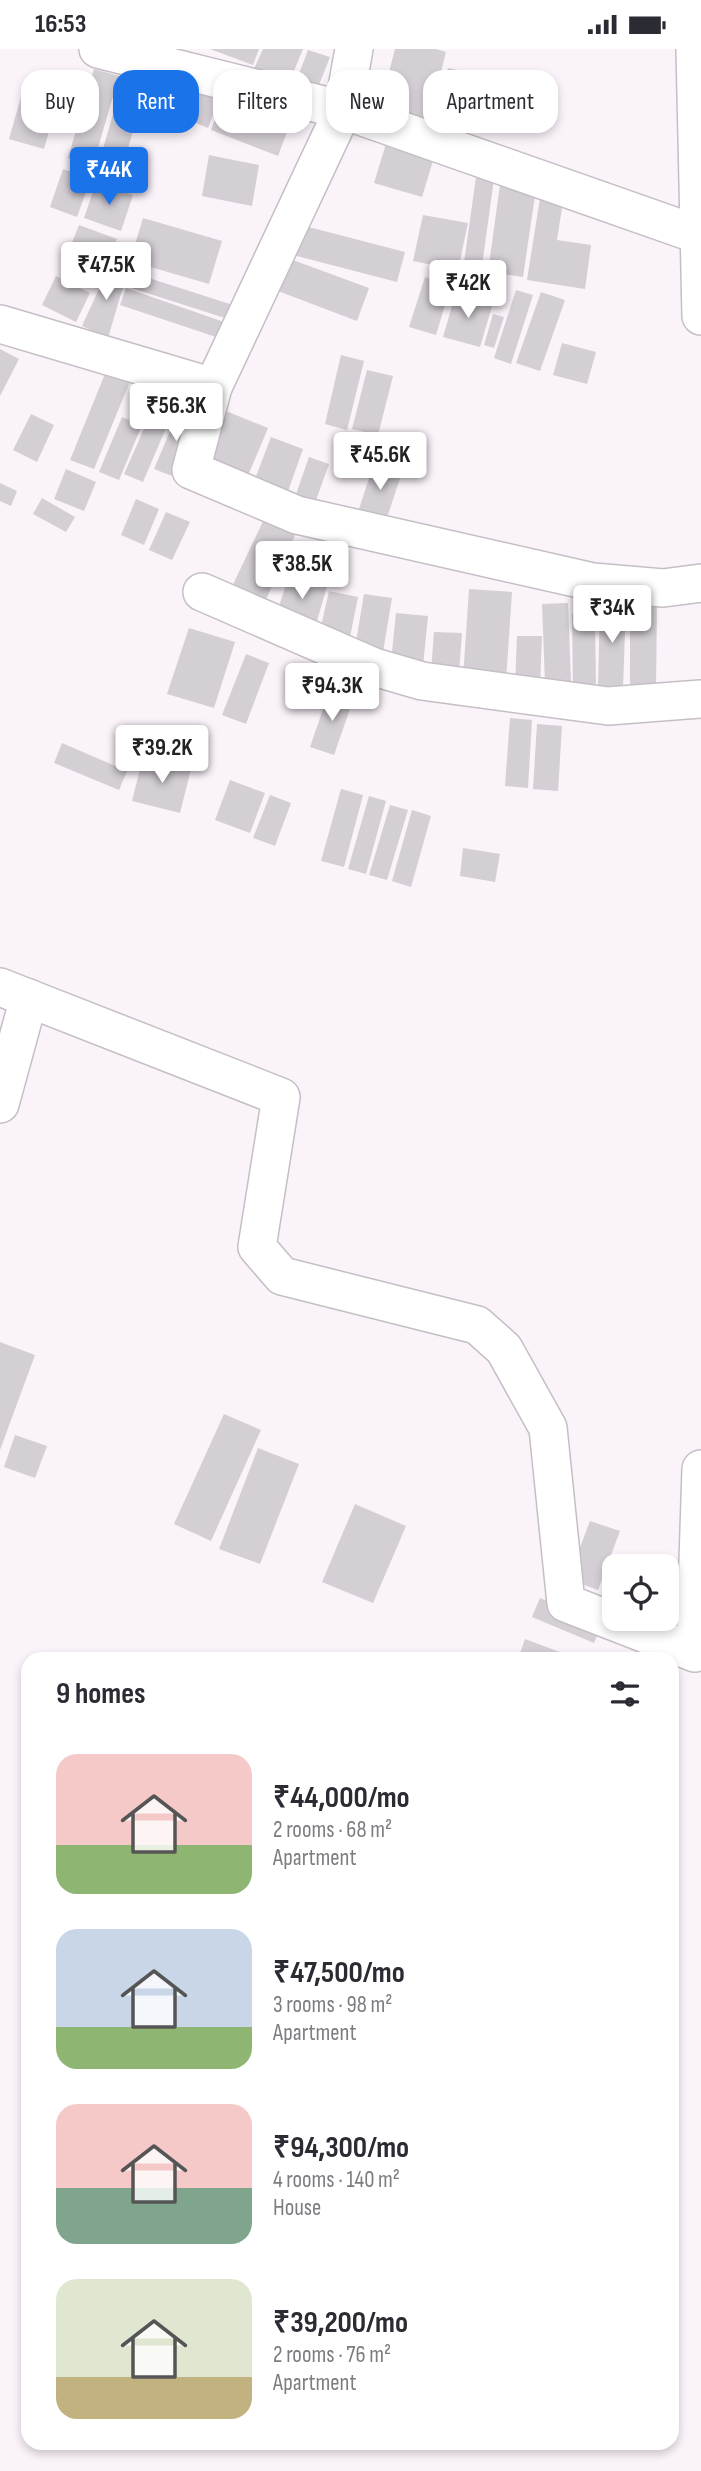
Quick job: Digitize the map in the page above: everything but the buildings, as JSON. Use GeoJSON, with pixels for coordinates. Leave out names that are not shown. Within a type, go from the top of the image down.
{"type":"FeatureCollection","features":[{"type":"Feature","properties":{"kind":"street"},"geometry":{"type":"LineString","coordinates":[[98,49],[326,106]]}},
{"type":"Feature","properties":{"kind":"street"},"geometry":{"type":"LineString","coordinates":[[350,70],[354,49]]}},
{"type":"Feature","properties":{"kind":"street"},"geometry":{"type":"LineString","coordinates":[[695,49],[701,316]]}},
{"type":"Feature","properties":{"kind":"street"},"geometry":{"type":"LineString","coordinates":[[332,133],[213,387],[191,470],[298,515],[593,582],[663,588],[701,583]]}},
{"type":"Feature","properties":{"kind":"street"},"geometry":{"type":"LineString","coordinates":[[409,133],[699,235]]}},
{"type":"Feature","properties":{"kind":"street"},"geometry":{"type":"LineString","coordinates":[[0,324],[213,387]]}},
{"type":"Feature","properties":{"kind":"street"},"geometry":{"type":"LineString","coordinates":[[202,592],[374,667],[422,681],[608,706],[701,699]]}},
{"type":"Feature","properties":{"kind":"street"},"geometry":{"type":"LineString","coordinates":[[0,1104],[15,993],[281,1097],[257,1247],[282,1276],[477,1325],[504,1349],[548,1428],[566,1603],[695,1653],[701,1469]]}}]}
